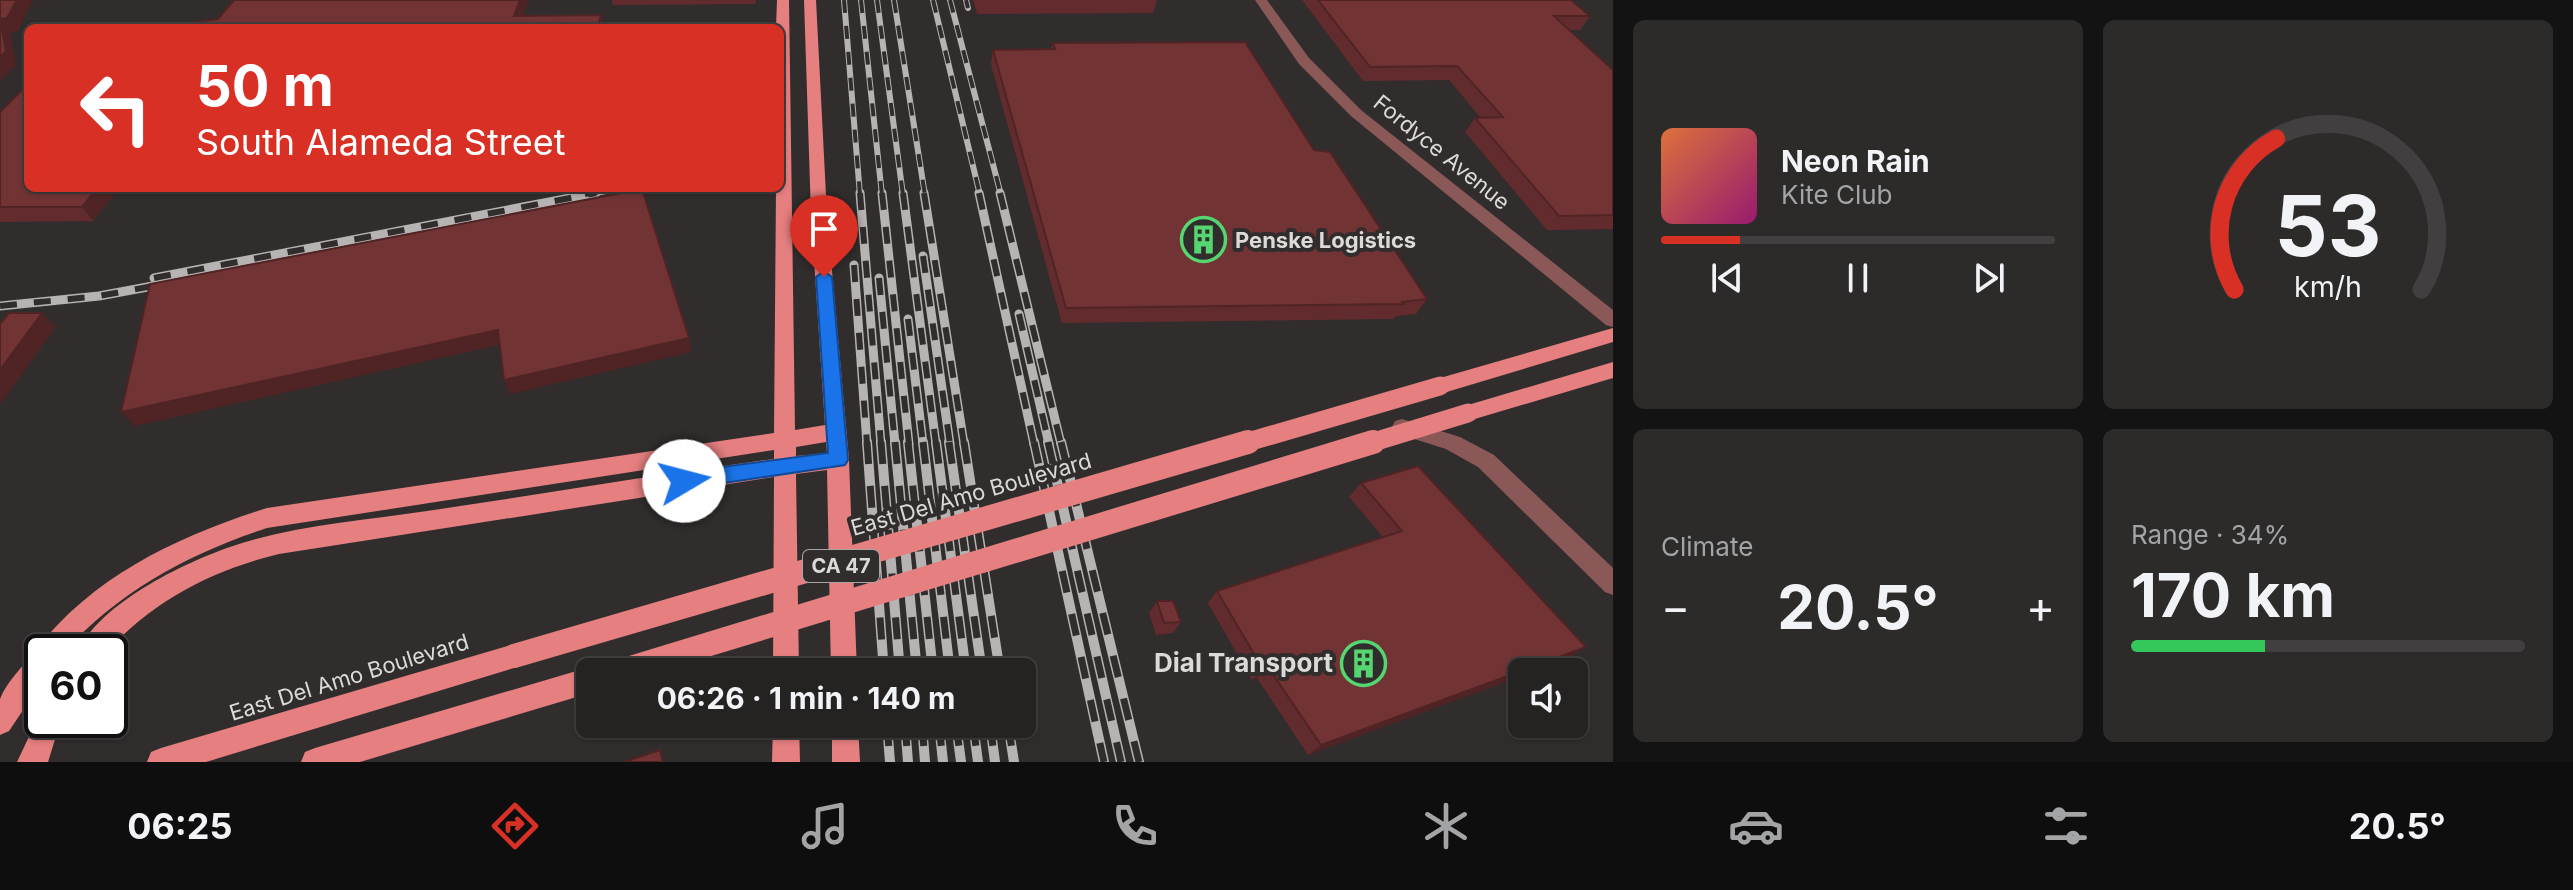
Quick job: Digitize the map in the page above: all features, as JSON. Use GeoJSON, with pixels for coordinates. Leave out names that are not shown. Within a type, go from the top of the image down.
{"type":"FeatureCollection","features":[{"type":"Feature","properties":{"kind":"main road","name":"CA 47"},"geometry":{"type":"LineString","coordinates":[[783,0],[783,24]]}},
{"type":"Feature","properties":{"kind":"main road","name":"CA 47"},"geometry":{"type":"LineString","coordinates":[[810,0],[816,143],[838,460],[844,658]]}},
{"type":"Feature","properties":{"kind":"main road"},"geometry":{"type":"LineString","coordinates":[[784,142],[816,143]]}},
{"type":"Feature","properties":{"kind":"main road","name":"CA 47"},"geometry":{"type":"LineString","coordinates":[[783,192],[786,658]]}},
{"type":"Feature","properties":{"kind":"main road","name":"East Del Amo Boulevard"},"geometry":{"type":"LineString","coordinates":[[161,762],[1613,335]]}},
{"type":"Feature","properties":{"kind":"main road"},"geometry":{"type":"LineString","coordinates":[[664,658],[1613,370]]}},
{"type":"Feature","properties":{"kind":"main road"},"geometry":{"type":"LineString","coordinates":[[66,634],[92,609],[187,546],[267,518],[784,437],[836,432]]}},
{"type":"Feature","properties":{"kind":"main road"},"geometry":{"type":"LineString","coordinates":[[107,634],[167,588],[200,570],[261,548],[838,460]]}},
{"type":"Feature","properties":{"kind":"main road"},"geometry":{"type":"LineString","coordinates":[[315,762],[576,684]]}},
{"type":"Feature","properties":{"kind":"main road"},"geometry":{"type":"LineString","coordinates":[[0,722],[24,687]]}},
{"type":"Feature","properties":{"kind":"main road"},"geometry":{"type":"LineString","coordinates":[[31,762],[38,753],[43,738]]}},
{"type":"Feature","properties":{"kind":"main road"},"geometry":{"type":"LineString","coordinates":[[786,738],[786,762]]}},
{"type":"Feature","properties":{"kind":"main road"},"geometry":{"type":"LineString","coordinates":[[845,738],[846,762]]}},
{"type":"Feature","properties":{"kind":"street","name":"Fordyce Avenue"},"geometry":{"type":"LineString","coordinates":[[1261,0],[1304,61],[1356,113],[1613,320]]}},
{"type":"Feature","properties":{"kind":"street"},"geometry":{"type":"LineString","coordinates":[[1203,483],[1400,426],[1453,443],[1486,461],[1613,584]]}},
{"type":"Feature","properties":{"kind":"building"},"geometry":{"type":"Polygon","coordinates":[[[0,0],[17,0],[7,18],[0,19],[0,0]]]}},
{"type":"Feature","properties":{"kind":"building"},"geometry":{"type":"Polygon","coordinates":[[[234,0],[520,0],[514,16],[601,15],[598,24],[180,24],[218,19],[234,0]]]}},
{"type":"Feature","properties":{"kind":"building"},"geometry":{"type":"Polygon","coordinates":[[[1318,0],[1571,0],[1590,16],[1554,16],[1613,70],[1613,215],[1559,216],[1475,118],[1503,117],[1457,66],[1370,67],[1318,0]]]}},
{"type":"Feature","properties":{"kind":"building"},"geometry":{"type":"Polygon","coordinates":[[[0,19],[6,51],[0,57],[0,19]]]}},
{"type":"Feature","properties":{"kind":"building","name":"Penske Logistics"},"geometry":{"type":"Polygon","coordinates":[[[1245,42],[1314,150],[1330,152],[1427,299],[1402,302],[1404,304],[1066,308],[993,50],[1055,49],[1053,43],[1245,42]]]}},
{"type":"Feature","properties":{"kind":"building"},"geometry":{"type":"Polygon","coordinates":[[[24,88],[24,192],[94,192],[82,207],[0,207],[0,112],[24,88]]]}},
{"type":"Feature","properties":{"kind":"building"},"geometry":{"type":"Polygon","coordinates":[[[626,192],[643,192],[689,338],[504,380],[498,330],[121,412],[150,284],[626,192]]]}},
{"type":"Feature","properties":{"kind":"building"},"geometry":{"type":"Polygon","coordinates":[[[9,313],[42,313],[0,370],[0,324],[9,313]]]}},
{"type":"Feature","properties":{"kind":"building","name":"Dial Transport"},"geometry":{"type":"Polygon","coordinates":[[[1418,466],[1586,647],[1556,658],[1508,658],[1508,676],[1321,745],[1268,667],[1263,669],[1217,591],[1402,531],[1361,483],[1418,466]]]}},
{"type":"Feature","properties":{"kind":"building"},"geometry":{"type":"Polygon","coordinates":[[[1157,601],[1173,601],[1181,622],[1164,623],[1157,601]]]}},
{"type":"Feature","properties":{"kind":"building"},"geometry":{"type":"Polygon","coordinates":[[[660,750],[663,762],[624,762],[660,750]]]}},
{"type":"Feature","properties":{"kind":"railway"},"geometry":{"type":"LineString","coordinates":[[844,0],[860,195]]}},
{"type":"Feature","properties":{"kind":"railway"},"geometry":{"type":"LineString","coordinates":[[861,0],[882,195]]}},
{"type":"Feature","properties":{"kind":"railway"},"geometry":{"type":"LineString","coordinates":[[877,0],[903,195]]}},
{"type":"Feature","properties":{"kind":"railway"},"geometry":{"type":"LineString","coordinates":[[894,0],[925,195]]}},
{"type":"Feature","properties":{"kind":"railway"},"geometry":{"type":"LineString","coordinates":[[933,0],[980,195]]}},
{"type":"Feature","properties":{"kind":"railway"},"geometry":{"type":"LineString","coordinates":[[950,0],[1001,195]]}},
{"type":"Feature","properties":{"kind":"railway"},"geometry":{"type":"LineString","coordinates":[[966,0],[968,8]]}},
{"type":"Feature","properties":{"kind":"railway"},"geometry":{"type":"LineString","coordinates":[[585,195],[601,192]]}},
{"type":"Feature","properties":{"kind":"railway"},"geometry":{"type":"LineString","coordinates":[[154,278],[596,193]]}},
{"type":"Feature","properties":{"kind":"railway"},"geometry":{"type":"LineString","coordinates":[[860,193],[881,444]]}},
{"type":"Feature","properties":{"kind":"railway"},"geometry":{"type":"LineString","coordinates":[[882,193],[909,444]]}},
{"type":"Feature","properties":{"kind":"railway"},"geometry":{"type":"LineString","coordinates":[[903,193],[936,444]]}},
{"type":"Feature","properties":{"kind":"railway"},"geometry":{"type":"LineString","coordinates":[[924,193],[964,444]]}},
{"type":"Feature","properties":{"kind":"railway"},"geometry":{"type":"LineString","coordinates":[[979,193],[1034,444]]}},
{"type":"Feature","properties":{"kind":"railway"},"geometry":{"type":"LineString","coordinates":[[1000,193],[1061,444]]}},
{"type":"Feature","properties":{"kind":"railway"},"geometry":{"type":"LineString","coordinates":[[923,256],[950,444]]}},
{"type":"Feature","properties":{"kind":"railway"},"geometry":{"type":"LineString","coordinates":[[854,265],[867,444]]}},
{"type":"Feature","properties":{"kind":"railway"},"geometry":{"type":"LineString","coordinates":[[879,278],[895,444]]}},
{"type":"Feature","properties":{"kind":"railway"},"geometry":{"type":"LineString","coordinates":[[0,306],[99,296],[169,283]]}},
{"type":"Feature","properties":{"kind":"railway"},"geometry":{"type":"LineString","coordinates":[[1019,314],[1049,444]]}},
{"type":"Feature","properties":{"kind":"railway"},"geometry":{"type":"LineString","coordinates":[[908,319],[923,444]]}},
{"type":"Feature","properties":{"kind":"railway"},"geometry":{"type":"LineString","coordinates":[[867,442],[883,658]]}},
{"type":"Feature","properties":{"kind":"railway"},"geometry":{"type":"LineString","coordinates":[[881,442],[899,658]]}},
{"type":"Feature","properties":{"kind":"railway"},"geometry":{"type":"LineString","coordinates":[[895,442],[916,658]]}},
{"type":"Feature","properties":{"kind":"railway"},"geometry":{"type":"LineString","coordinates":[[908,442],[931,658]]}},
{"type":"Feature","properties":{"kind":"railway"},"geometry":{"type":"LineString","coordinates":[[923,442],[948,658]]}},
{"type":"Feature","properties":{"kind":"railway"},"geometry":{"type":"LineString","coordinates":[[936,442],[964,658]]}},
{"type":"Feature","properties":{"kind":"railway"},"geometry":{"type":"LineString","coordinates":[[949,442],[980,658]]}},
{"type":"Feature","properties":{"kind":"railway"},"geometry":{"type":"LineString","coordinates":[[964,442],[998,658]]}},
{"type":"Feature","properties":{"kind":"railway"},"geometry":{"type":"LineString","coordinates":[[1034,442],[1104,762]]}},
{"type":"Feature","properties":{"kind":"railway"},"geometry":{"type":"LineString","coordinates":[[1048,442],[1121,762]]}},
{"type":"Feature","properties":{"kind":"railway"},"geometry":{"type":"LineString","coordinates":[[1061,442],[1139,762]]}},
{"type":"Feature","properties":{"kind":"railway"},"geometry":{"type":"LineString","coordinates":[[888,738],[890,762]]}},
{"type":"Feature","properties":{"kind":"railway"},"geometry":{"type":"LineString","coordinates":[[906,738],[908,762]]}},
{"type":"Feature","properties":{"kind":"railway"},"geometry":{"type":"LineString","coordinates":[[923,738],[925,762]]}},
{"type":"Feature","properties":{"kind":"railway"},"geometry":{"type":"LineString","coordinates":[[940,738],[943,762]]}},
{"type":"Feature","properties":{"kind":"railway"},"geometry":{"type":"LineString","coordinates":[[958,738],[961,762]]}},
{"type":"Feature","properties":{"kind":"railway"},"geometry":{"type":"LineString","coordinates":[[975,738],[978,762]]}},
{"type":"Feature","properties":{"kind":"railway"},"geometry":{"type":"LineString","coordinates":[[992,738],[995,762]]}},
{"type":"Feature","properties":{"kind":"railway"},"geometry":{"type":"LineString","coordinates":[[1010,738],[1014,762]]}},
{"type":"Feature","properties":{"kind":"place","name":"Penske Logistics"},"geometry":{"type":"Point","coordinates":[1204,240]}},
{"type":"Feature","properties":{"kind":"place","name":"Dial Transport"},"geometry":{"type":"Point","coordinates":[1364,663]}},
{"type":"Feature","properties":{"kind":"route"},"geometry":{"type":"LineString","coordinates":[[684,481],[838,460],[824,277]]}}]}
